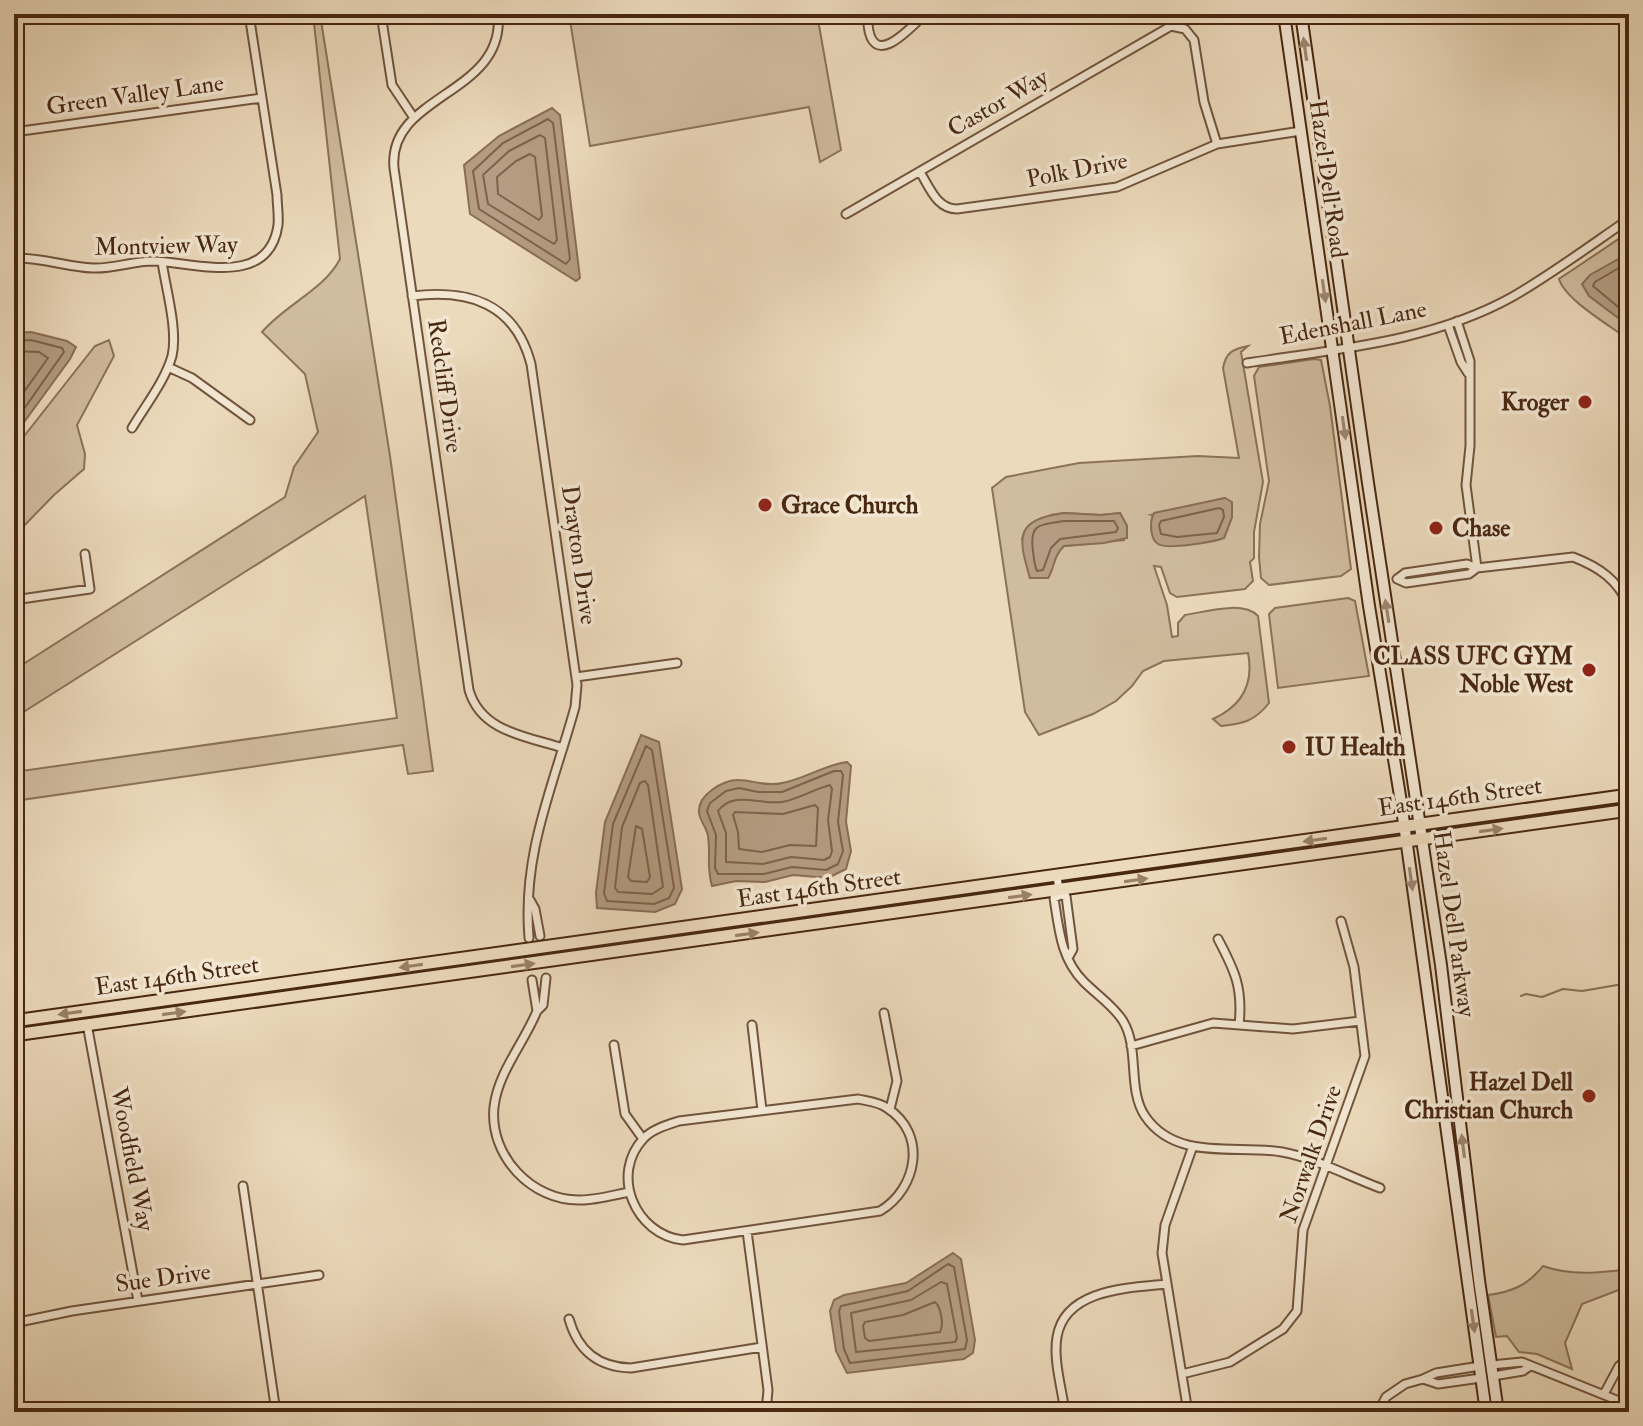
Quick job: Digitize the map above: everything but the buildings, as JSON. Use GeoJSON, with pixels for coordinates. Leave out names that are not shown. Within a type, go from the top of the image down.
{"type":"FeatureCollection","features":[{"type":"Feature","properties":{"kind":"main road","name":"Hazel Dell Road"},"geometry":{"type":"LineString","coordinates":[[1284,14],[1332,350]]}},
{"type":"Feature","properties":{"kind":"main road","name":"Hazel Dell Road"},"geometry":{"type":"LineString","coordinates":[[1301,14],[1348,348]]}},
{"type":"Feature","properties":{"kind":"main road","name":"Hazel Dell Parkway"},"geometry":{"type":"LineString","coordinates":[[1348,348],[1441,965],[1486,1371],[1486,1412]]}},
{"type":"Feature","properties":{"kind":"main road","name":"Hazel Dell Parkway"},"geometry":{"type":"LineString","coordinates":[[1332,350],[1486,1371],[1498,1412]]}},
{"type":"Feature","properties":{"kind":"main road","name":"East 146th Street"},"geometry":{"type":"LineString","coordinates":[[14,1021],[1629,795]]}},
{"type":"Feature","properties":{"kind":"main road","name":"East 146th Street"},"geometry":{"type":"LineString","coordinates":[[14,1035],[1059,893],[1629,810]]}},
{"type":"Feature","properties":{"kind":"street","name":"Montview Way"},"geometry":{"type":"LineString","coordinates":[[14,258],[36,258],[97,269],[151,261],[233,268],[256,260],[271,243],[278,224],[277,195],[249,14]]}},
{"type":"Feature","properties":{"kind":"street"},"geometry":{"type":"LineString","coordinates":[[381,14],[392,85],[414,118]]}},
{"type":"Feature","properties":{"kind":"street","name":"Redcliff Drive"},"geometry":{"type":"LineString","coordinates":[[498,14],[496,45],[487,60],[414,118],[398,139],[393,160],[471,697],[483,717],[495,726],[563,748]]}},
{"type":"Feature","properties":{"kind":"street"},"geometry":{"type":"LineString","coordinates":[[874,14],[869,22],[869,33],[873,41],[883,45],[897,41],[925,14]]}},
{"type":"Feature","properties":{"kind":"street","name":"Castor Way"},"geometry":{"type":"LineString","coordinates":[[846,214],[1171,26],[1185,29],[1194,40],[1204,102],[1217,144]]}},
{"type":"Feature","properties":{"kind":"street","name":"Green Valley Lane"},"geometry":{"type":"LineString","coordinates":[[14,132],[262,98]]}},
{"type":"Feature","properties":{"kind":"street","name":"Polk Drive"},"geometry":{"type":"LineString","coordinates":[[920,172],[940,203],[949,209],[957,209],[1117,187],[1217,144],[1301,131]]}},
{"type":"Feature","properties":{"kind":"street","name":"Edenshall Lane"},"geometry":{"type":"LineString","coordinates":[[1247,363],[1348,348],[1448,325],[1510,298],[1629,219]]}},
{"type":"Feature","properties":{"kind":"street"},"geometry":{"type":"LineString","coordinates":[[132,428],[168,367],[173,345],[162,262]]}},
{"type":"Feature","properties":{"kind":"street","name":"Drayton Drive"},"geometry":{"type":"LineString","coordinates":[[412,296],[450,293],[483,302],[504,317],[523,341],[531,364],[576,677],[575,707],[531,857],[530,900],[526,910],[529,938]]}},
{"type":"Feature","properties":{"kind":"street"},"geometry":{"type":"LineString","coordinates":[[1457,321],[1470,361],[1470,446],[1466,485],[1477,568]]}},
{"type":"Feature","properties":{"kind":"street"},"geometry":{"type":"LineString","coordinates":[[1448,325],[1468,373]]}},
{"type":"Feature","properties":{"kind":"street"},"geometry":{"type":"LineString","coordinates":[[168,367],[192,378],[250,420]]}},
{"type":"Feature","properties":{"kind":"street"},"geometry":{"type":"LineString","coordinates":[[14,600],[90,589],[85,554]]}},
{"type":"Feature","properties":{"kind":"street"},"geometry":{"type":"LineString","coordinates":[[1477,568],[1469,574],[1406,583],[1397,579],[1405,573],[1467,564],[1477,568],[1573,557],[1588,562],[1611,578],[1622,589],[1629,606]]}},
{"type":"Feature","properties":{"kind":"street"},"geometry":{"type":"LineString","coordinates":[[576,677],[677,663]]}},
{"type":"Feature","properties":{"kind":"street"},"geometry":{"type":"LineString","coordinates":[[1057,877],[1059,893],[1066,896],[1073,949],[1068,958],[1078,975],[1124,1023],[1131,1046],[1139,1099],[1145,1116],[1159,1130],[1193,1146],[1281,1152],[1380,1188]]}},
{"type":"Feature","properties":{"kind":"street","name":"Drayton Drive"},"geometry":{"type":"LineString","coordinates":[[530,900],[535,909],[540,936]]}},
{"type":"Feature","properties":{"kind":"street","name":"Norwalk Drive"},"geometry":{"type":"LineString","coordinates":[[1182,1374],[1230,1362],[1274,1336],[1297,1311],[1303,1230],[1364,1061],[1354,967],[1341,921]]}},
{"type":"Feature","properties":{"kind":"street"},"geometry":{"type":"LineString","coordinates":[[1218,939],[1238,981],[1241,996],[1239,1025]]}},
{"type":"Feature","properties":{"kind":"street"},"geometry":{"type":"LineString","coordinates":[[546,978],[543,1005],[502,1079],[494,1108],[503,1152],[514,1172],[549,1193],[580,1200],[629,1192]]}},
{"type":"Feature","properties":{"kind":"street"},"geometry":{"type":"LineString","coordinates":[[532,980],[537,1011]]}},
{"type":"Feature","properties":{"kind":"street"},"geometry":{"type":"LineString","coordinates":[[884,1013],[897,1081],[890,1109]]}},
{"type":"Feature","properties":{"kind":"street"},"geometry":{"type":"LineString","coordinates":[[1131,1046],[1198,1026],[1293,1029],[1360,1021]]}},
{"type":"Feature","properties":{"kind":"street","name":"Woodfield Way"},"geometry":{"type":"LineString","coordinates":[[87,1024],[138,1301]]}},
{"type":"Feature","properties":{"kind":"street"},"geometry":{"type":"LineString","coordinates":[[752,1025],[762,1110]]}},
{"type":"Feature","properties":{"kind":"street"},"geometry":{"type":"LineString","coordinates":[[614,1045],[625,1114],[643,1139]]}},
{"type":"Feature","properties":{"kind":"street"},"geometry":{"type":"LineString","coordinates":[[858,1099],[890,1109],[905,1127],[913,1150],[913,1167],[906,1187],[880,1211],[694,1240],[667,1237],[641,1218],[629,1192],[631,1163],[643,1139],[679,1121],[858,1099]]}},
{"type":"Feature","properties":{"kind":"street"},"geometry":{"type":"LineString","coordinates":[[1188,1412],[1162,1253],[1162,1236],[1193,1146]]}},
{"type":"Feature","properties":{"kind":"street"},"geometry":{"type":"LineString","coordinates":[[243,1186],[276,1412]]}},
{"type":"Feature","properties":{"kind":"street"},"geometry":{"type":"LineString","coordinates":[[747,1231],[768,1390],[766,1412]]}},
{"type":"Feature","properties":{"kind":"street","name":"Sue Drive"},"geometry":{"type":"LineString","coordinates":[[14,1323],[138,1301],[319,1275]]}},
{"type":"Feature","properties":{"kind":"street"},"geometry":{"type":"LineString","coordinates":[[1065,1412],[1056,1344],[1066,1314],[1073,1306],[1100,1294],[1167,1284]]}},
{"type":"Feature","properties":{"kind":"street"},"geometry":{"type":"LineString","coordinates":[[569,1319],[573,1332],[595,1361],[614,1367],[631,1368],[762,1347]]}},
{"type":"Feature","properties":{"kind":"street"},"geometry":{"type":"LineString","coordinates":[[1604,1394],[1619,1366],[1629,1357]]}},
{"type":"Feature","properties":{"kind":"street"},"geometry":{"type":"LineString","coordinates":[[1378,1412],[1386,1397],[1399,1387],[1423,1379],[1438,1384],[1486,1371],[1523,1371],[1530,1366],[1629,1405]]}},
{"type":"Feature","properties":{"kind":"shaded area"},"geometry":{"type":"Polygon","coordinates":[[[313,14],[320,14],[390,456],[433,771],[408,774],[403,745],[14,801],[14,772],[397,718],[365,496],[14,718],[14,670],[285,497],[294,467],[318,432],[305,374],[262,332],[324,280],[340,259],[313,14]]]}},
{"type":"Feature","properties":{"kind":"shaded area"},"geometry":{"type":"Polygon","coordinates":[[[569,14],[817,14],[841,150],[820,162],[809,107],[590,146],[569,14]]]}},
{"type":"Feature","properties":{"kind":"shaded area"},"geometry":{"type":"Polygon","coordinates":[[[1629,232],[1629,340],[1579,304],[1559,279],[1629,232]]]}},
{"type":"Feature","properties":{"kind":"shaded area"},"geometry":{"type":"Polygon","coordinates":[[[109,340],[114,356],[77,425],[85,454],[84,469],[14,536],[14,449],[95,346],[109,340]]]}},
{"type":"Feature","properties":{"kind":"shaded area"},"geometry":{"type":"Polygon","coordinates":[[[1248,346],[1241,352],[1263,482],[1254,532],[1254,558],[1250,562],[1253,581],[1245,589],[1177,597],[1170,593],[1161,567],[1154,566],[1167,605],[1172,637],[1178,636],[1178,623],[1185,615],[1234,608],[1251,611],[1258,616],[1269,703],[1248,720],[1221,726],[1213,719],[1232,708],[1244,693],[1249,675],[1248,653],[1164,661],[1143,671],[1116,701],[1093,714],[1039,735],[1025,712],[992,488],[1006,477],[1079,463],[1198,456],[1239,458],[1223,368],[1228,355],[1248,346]],[[1225,498],[1151,515],[1224,538],[1232,517],[1225,498]],[[1120,513],[1051,515],[1022,538],[1030,578],[1048,578],[1064,546],[1124,540],[1127,526],[1120,513]]]}},
{"type":"Feature","properties":{"kind":"shaded area"},"geometry":{"type":"Polygon","coordinates":[[[1321,360],[1330,406],[1351,569],[1341,576],[1269,585],[1261,578],[1259,557],[1260,524],[1269,481],[1254,376],[1259,367],[1321,360]]]}},
{"type":"Feature","properties":{"kind":"shaded area"},"geometry":{"type":"Polygon","coordinates":[[[1348,598],[1355,601],[1369,676],[1278,688],[1269,614],[1275,608],[1348,598]]]}},
{"type":"Feature","properties":{"kind":"shaded area"},"geometry":{"type":"Polygon","coordinates":[[[1543,1266],[1575,1272],[1629,1269],[1629,1286],[1582,1304],[1565,1343],[1572,1369],[1537,1354],[1519,1352],[1507,1336],[1496,1337],[1488,1295],[1519,1286],[1543,1266]]]}},
{"type":"Feature","properties":{"kind":"water"},"geometry":{"type":"Polygon","coordinates":[[[552,108],[560,115],[580,278],[576,281],[470,214],[464,165],[499,136],[552,108]]]}},
{"type":"Feature","properties":{"kind":"water"},"geometry":{"type":"Polygon","coordinates":[[[1629,253],[1629,326],[1589,296],[1582,284],[1590,275],[1629,253]]]}},
{"type":"Feature","properties":{"kind":"water"},"geometry":{"type":"Polygon","coordinates":[[[31,332],[67,341],[76,347],[14,436],[14,333],[31,332]]]}},
{"type":"Feature","properties":{"kind":"water"},"geometry":{"type":"Polygon","coordinates":[[[1225,498],[1232,502],[1232,517],[1224,538],[1163,546],[1153,538],[1154,513],[1225,498]]]}},
{"type":"Feature","properties":{"kind":"water"},"geometry":{"type":"Polygon","coordinates":[[[1064,513],[1120,513],[1127,526],[1127,538],[1064,546],[1048,578],[1030,578],[1023,551],[1024,532],[1037,520],[1064,513]]]}},
{"type":"Feature","properties":{"kind":"water"},"geometry":{"type":"Polygon","coordinates":[[[641,735],[659,742],[682,889],[675,904],[655,912],[597,908],[605,822],[641,735]]]}},
{"type":"Feature","properties":{"kind":"water"},"geometry":{"type":"Polygon","coordinates":[[[847,762],[851,766],[846,822],[851,851],[846,869],[828,878],[793,875],[765,882],[736,881],[712,886],[708,836],[699,813],[699,806],[707,795],[732,781],[776,784],[847,762]]]}},
{"type":"Feature","properties":{"kind":"water"},"geometry":{"type":"Polygon","coordinates":[[[953,1253],[961,1259],[975,1340],[973,1353],[964,1359],[847,1373],[836,1351],[830,1311],[834,1300],[844,1295],[906,1283],[953,1253]]]}},
{"type":"Feature","properties":{"kind":"waterway"},"geometry":{"type":"LineString","coordinates":[[1521,996],[1542,997],[1563,989],[1582,991],[1629,983]]}},
{"type":"Feature","properties":{"kind":"place","name":"Kroger"},"geometry":{"type":"Point","coordinates":[1585,402]}},
{"type":"Feature","properties":{"kind":"place","name":"Grace Church"},"geometry":{"type":"Point","coordinates":[765,505]}},
{"type":"Feature","properties":{"kind":"place","name":"Chase"},"geometry":{"type":"Point","coordinates":[1436,528]}},
{"type":"Feature","properties":{"kind":"place","name":"CLASS UFC GYM Noble West"},"geometry":{"type":"Point","coordinates":[1589,670]}},
{"type":"Feature","properties":{"kind":"place","name":"IU Health"},"geometry":{"type":"Point","coordinates":[1289,747]}},
{"type":"Feature","properties":{"kind":"place","name":"Hazel Dell Christian Church"},"geometry":{"type":"Point","coordinates":[1589,1096]}}]}
